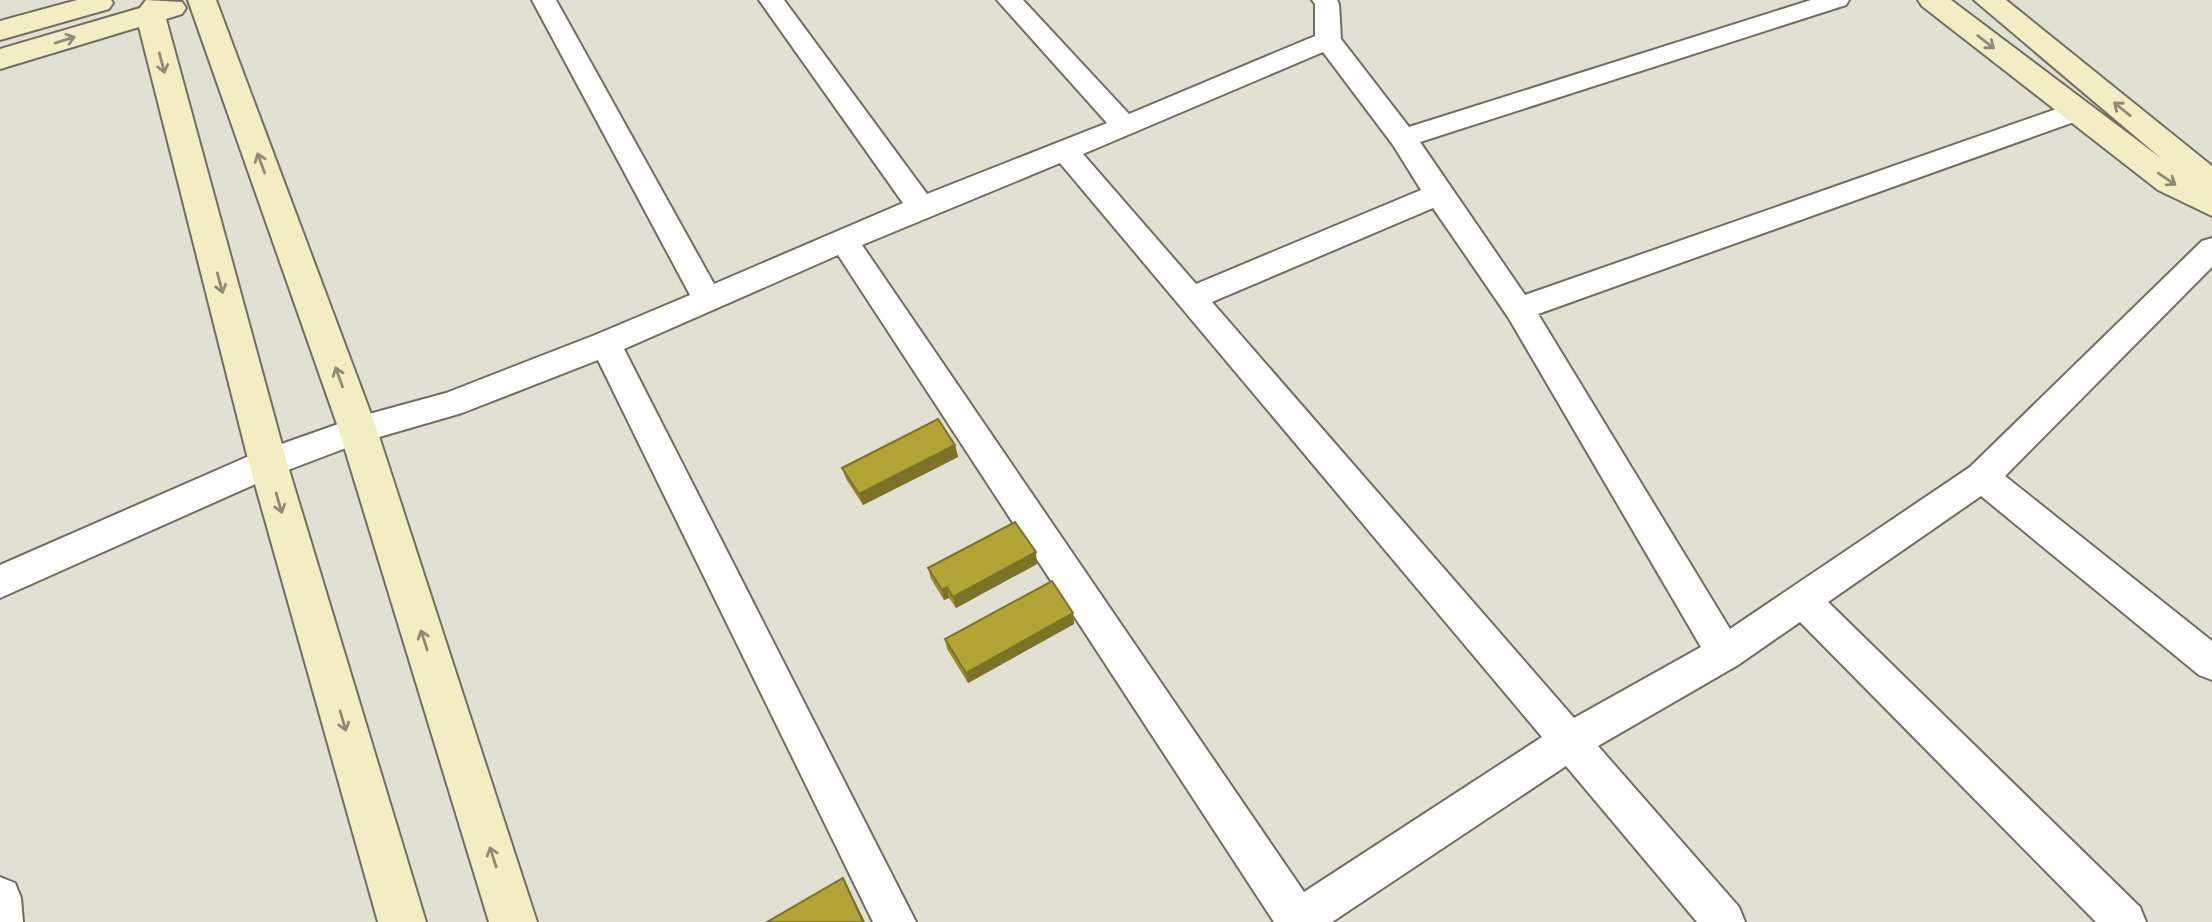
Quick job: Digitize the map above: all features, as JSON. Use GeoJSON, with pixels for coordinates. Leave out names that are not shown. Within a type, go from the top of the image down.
{"type":"FeatureCollection","features":[{"type":"Feature","properties":{"kind":"street"},"geometry":{"type":"LineString","coordinates":[[0,60],[155,8],[195,0]]}},
{"type":"Feature","properties":{"kind":"street"},"geometry":{"type":"LineString","coordinates":[[202,0],[358,430],[513,922]]}},
{"type":"Feature","properties":{"kind":"street"},"geometry":{"type":"LineString","coordinates":[[544,0],[708,301]]}},
{"type":"Feature","properties":{"kind":"street"},"geometry":{"type":"LineString","coordinates":[[771,0],[921,207]]}},
{"type":"Feature","properties":{"kind":"street"},"geometry":{"type":"LineString","coordinates":[[1009,0],[1125,126]]}},
{"type":"Feature","properties":{"kind":"street"},"geometry":{"type":"LineString","coordinates":[[1404,138],[1837,0]]}},
{"type":"Feature","properties":{"kind":"street"},"geometry":{"type":"LineString","coordinates":[[1932,0],[2075,112],[2170,182],[2212,204]]}},
{"type":"Feature","properties":{"kind":"street"},"geometry":{"type":"LineString","coordinates":[[1988,0],[2212,183]]}},
{"type":"Feature","properties":{"kind":"street"},"geometry":{"type":"LineString","coordinates":[[0,31],[98,1]]}},
{"type":"Feature","properties":{"kind":"street"},"geometry":{"type":"LineString","coordinates":[[1330,1],[1328,40],[1404,138],[1438,194],[1519,309],[1726,653]]}},
{"type":"Feature","properties":{"kind":"street"},"geometry":{"type":"LineString","coordinates":[[155,8],[268,463],[402,922]]}},
{"type":"Feature","properties":{"kind":"street"},"geometry":{"type":"LineString","coordinates":[[0,582],[268,463],[358,430],[451,404],[606,344],[921,207],[1065,151],[1328,40]]}},
{"type":"Feature","properties":{"kind":"street"},"geometry":{"type":"LineString","coordinates":[[1519,309],[2075,112]]}},
{"type":"Feature","properties":{"kind":"street"},"geometry":{"type":"LineString","coordinates":[[1065,151],[1724,922]]}},
{"type":"Feature","properties":{"kind":"street"},"geometry":{"type":"LineString","coordinates":[[1192,298],[1438,194]]}},
{"type":"Feature","properties":{"kind":"street"},"geometry":{"type":"LineString","coordinates":[[844,241],[1296,921],[1568,742],[1726,653],[1982,477],[2212,250]]}},
{"type":"Feature","properties":{"kind":"street"},"geometry":{"type":"LineString","coordinates":[[606,344],[895,922]]}},
{"type":"Feature","properties":{"kind":"street"},"geometry":{"type":"LineString","coordinates":[[1982,477],[2212,663]]}},
{"type":"Feature","properties":{"kind":"street"},"geometry":{"type":"LineString","coordinates":[[1802,600],[2125,922]]}},
{"type":"Feature","properties":{"kind":"street"},"geometry":{"type":"LineString","coordinates":[[0,898],[2,922]]}},
{"type":"Feature","properties":{"kind":"building"},"geometry":{"type":"Polygon","coordinates":[[[938,419],[955,445],[859,494],[842,468],[938,419]]]}},
{"type":"Feature","properties":{"kind":"building"},"geometry":{"type":"Polygon","coordinates":[[[1015,522],[1036,552],[953,597],[947,587],[942,590],[928,568],[1015,522]]]}},
{"type":"Feature","properties":{"kind":"building"},"geometry":{"type":"Polygon","coordinates":[[[1052,581],[1073,613],[966,673],[945,639],[1052,581]]]}},
{"type":"Feature","properties":{"kind":"building"},"geometry":{"type":"Polygon","coordinates":[[[843,878],[863,922],[767,922],[843,878]]]}}]}
